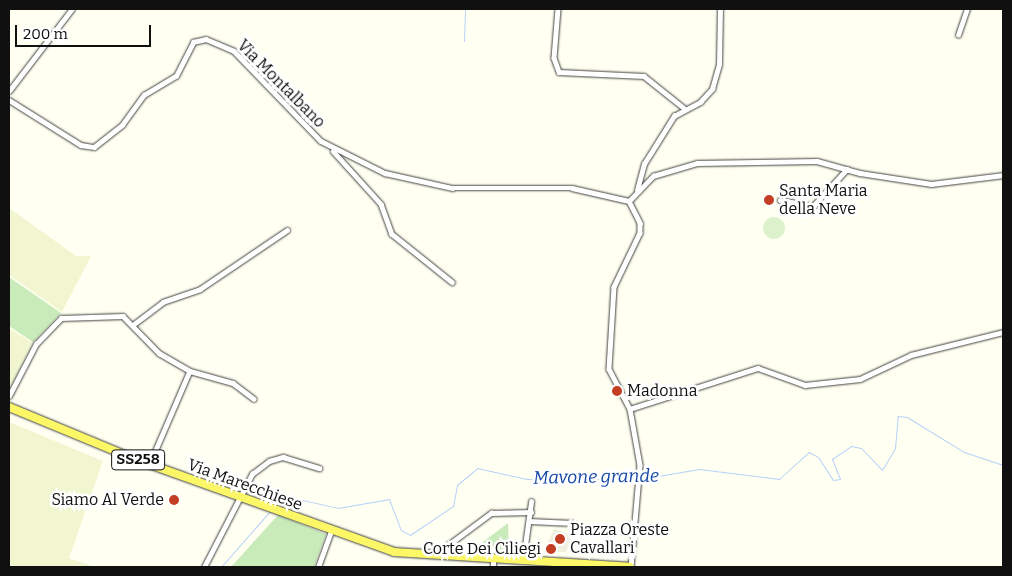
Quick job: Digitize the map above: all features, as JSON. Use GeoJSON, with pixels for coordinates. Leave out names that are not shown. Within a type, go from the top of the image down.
{"type":"FeatureCollection","features":[{"type":"Feature","properties":{"kind":"main road","name":"Via Marecchiese"},"geometry":{"type":"LineString","coordinates":[[9,407],[150,464],[331,531],[408,555],[493,563],[526,560],[630,567]]}},
{"type":"Feature","properties":{"kind":"street"},"geometry":{"type":"LineString","coordinates":[[9,91],[72,9]]}},
{"type":"Feature","properties":{"kind":"street"},"geometry":{"type":"LineString","coordinates":[[558,9],[554,58],[559,72],[644,76],[684,108]]}},
{"type":"Feature","properties":{"kind":"street"},"geometry":{"type":"LineString","coordinates":[[637,192],[651,151],[684,108],[706,97],[716,79],[720,9]]}},
{"type":"Feature","properties":{"kind":"street"},"geometry":{"type":"LineString","coordinates":[[958,35],[967,9]]}},
{"type":"Feature","properties":{"kind":"street","name":"Via Montalbano"},"geometry":{"type":"LineString","coordinates":[[9,100],[81,145],[94,147],[122,125],[144,95],[176,76],[193,42],[206,39],[234,51],[381,204],[396,239],[452,282]]}},
{"type":"Feature","properties":{"kind":"street","name":"Via Montalbano"},"geometry":{"type":"LineString","coordinates":[[328,147],[385,173],[434,186],[572,188],[630,201]]}},
{"type":"Feature","properties":{"kind":"street"},"geometry":{"type":"LineString","coordinates":[[630,567],[640,477],[630,409],[609,369],[614,287],[640,233],[630,201],[637,192],[653,176],[697,163],[817,161],[847,169],[931,184],[1003,175]]}},
{"type":"Feature","properties":{"kind":"street"},"geometry":{"type":"LineString","coordinates":[[780,200],[813,206],[847,169]]}},
{"type":"Feature","properties":{"kind":"street"},"geometry":{"type":"LineString","coordinates":[[134,324],[163,302],[200,289],[287,230]]}},
{"type":"Feature","properties":{"kind":"street"},"geometry":{"type":"LineString","coordinates":[[9,396],[32,349],[61,318],[113,314],[134,324],[159,352],[190,372],[233,383],[254,399]]}},
{"type":"Feature","properties":{"kind":"street"},"geometry":{"type":"LineString","coordinates":[[630,409],[758,368],[805,385],[860,380],[911,355],[1003,332]]}},
{"type":"Feature","properties":{"kind":"street"},"geometry":{"type":"LineString","coordinates":[[150,464],[190,372]]}},
{"type":"Feature","properties":{"kind":"street"},"geometry":{"type":"LineString","coordinates":[[204,567],[252,474],[276,458],[289,457],[319,468]]}},
{"type":"Feature","properties":{"kind":"street"},"geometry":{"type":"LineString","coordinates":[[526,560],[531,502]]}},
{"type":"Feature","properties":{"kind":"street"},"geometry":{"type":"LineString","coordinates":[[444,548],[492,513],[530,512]]}},
{"type":"Feature","properties":{"kind":"street"},"geometry":{"type":"LineString","coordinates":[[529,521],[573,523]]}},
{"type":"Feature","properties":{"kind":"street"},"geometry":{"type":"LineString","coordinates":[[318,567],[331,531]]}},
{"type":"Feature","properties":{"kind":"green space"},"geometry":{"type":"Polygon","coordinates":[[[9,208],[76,256],[91,256],[62,312],[9,275],[9,208]]]}},
{"type":"Feature","properties":{"kind":"green space"},"geometry":{"type":"Polygon","coordinates":[[[774,217],[782,220],[785,228],[782,236],[774,239],[766,236],[763,228],[766,220],[774,217]]]}},
{"type":"Feature","properties":{"kind":"green space"},"geometry":{"type":"Polygon","coordinates":[[[9,277],[61,313],[33,342],[9,326],[9,277]]]}},
{"type":"Feature","properties":{"kind":"green space"},"geometry":{"type":"Polygon","coordinates":[[[9,328],[33,343],[9,392],[9,328]]]}},
{"type":"Feature","properties":{"kind":"green space"},"geometry":{"type":"Polygon","coordinates":[[[9,422],[103,461],[69,558],[95,567],[9,567],[9,422]]]}},
{"type":"Feature","properties":{"kind":"green space"},"geometry":{"type":"Polygon","coordinates":[[[278,515],[326,534],[314,567],[231,567],[278,515]]]}},
{"type":"Feature","properties":{"kind":"green space"},"geometry":{"type":"Polygon","coordinates":[[[508,523],[509,552],[475,551],[475,548],[508,523]]]}},
{"type":"Feature","properties":{"kind":"shaded area","name":"Piazza Oreste Cavallari"},"geometry":{"type":"Polygon","coordinates":[[[554,529],[572,535],[566,552],[552,552],[553,544],[547,544],[554,529]]]}},
{"type":"Feature","properties":{"kind":"waterway"},"geometry":{"type":"LineString","coordinates":[[464,41],[465,9]]}},
{"type":"Feature","properties":{"kind":"waterway","name":"Mavone grande"},"geometry":{"type":"LineString","coordinates":[[640,479],[699,469],[779,479],[809,452],[818,457],[833,480],[840,479],[832,459],[851,446],[861,448],[882,470],[895,448],[898,416],[907,417],[964,452],[1003,465]]}},
{"type":"Feature","properties":{"kind":"waterway","name":"Mavone grande"},"geometry":{"type":"LineString","coordinates":[[274,505],[280,495],[338,508],[389,499],[401,530],[410,535],[453,506],[457,485],[477,468],[527,479],[636,479]]}},
{"type":"Feature","properties":{"kind":"waterway","name":"Mavone grande"},"geometry":{"type":"LineString","coordinates":[[221,567],[270,511]]}},
{"type":"Feature","properties":{"kind":"place","name":"Santa Maria della Neve"},"geometry":{"type":"Point","coordinates":[769,200]}},
{"type":"Feature","properties":{"kind":"place","name":"Madonna"},"geometry":{"type":"Point","coordinates":[617,391]}},
{"type":"Feature","properties":{"kind":"place","name":"Siamo Al Verde"},"geometry":{"type":"Point","coordinates":[174,500]}},
{"type":"Feature","properties":{"kind":"place","name":"Piazza Oreste Cavallari"},"geometry":{"type":"Point","coordinates":[560,539]}},
{"type":"Feature","properties":{"kind":"place","name":"Corte Dei Ciliegi"},"geometry":{"type":"Point","coordinates":[551,549]}}]}
